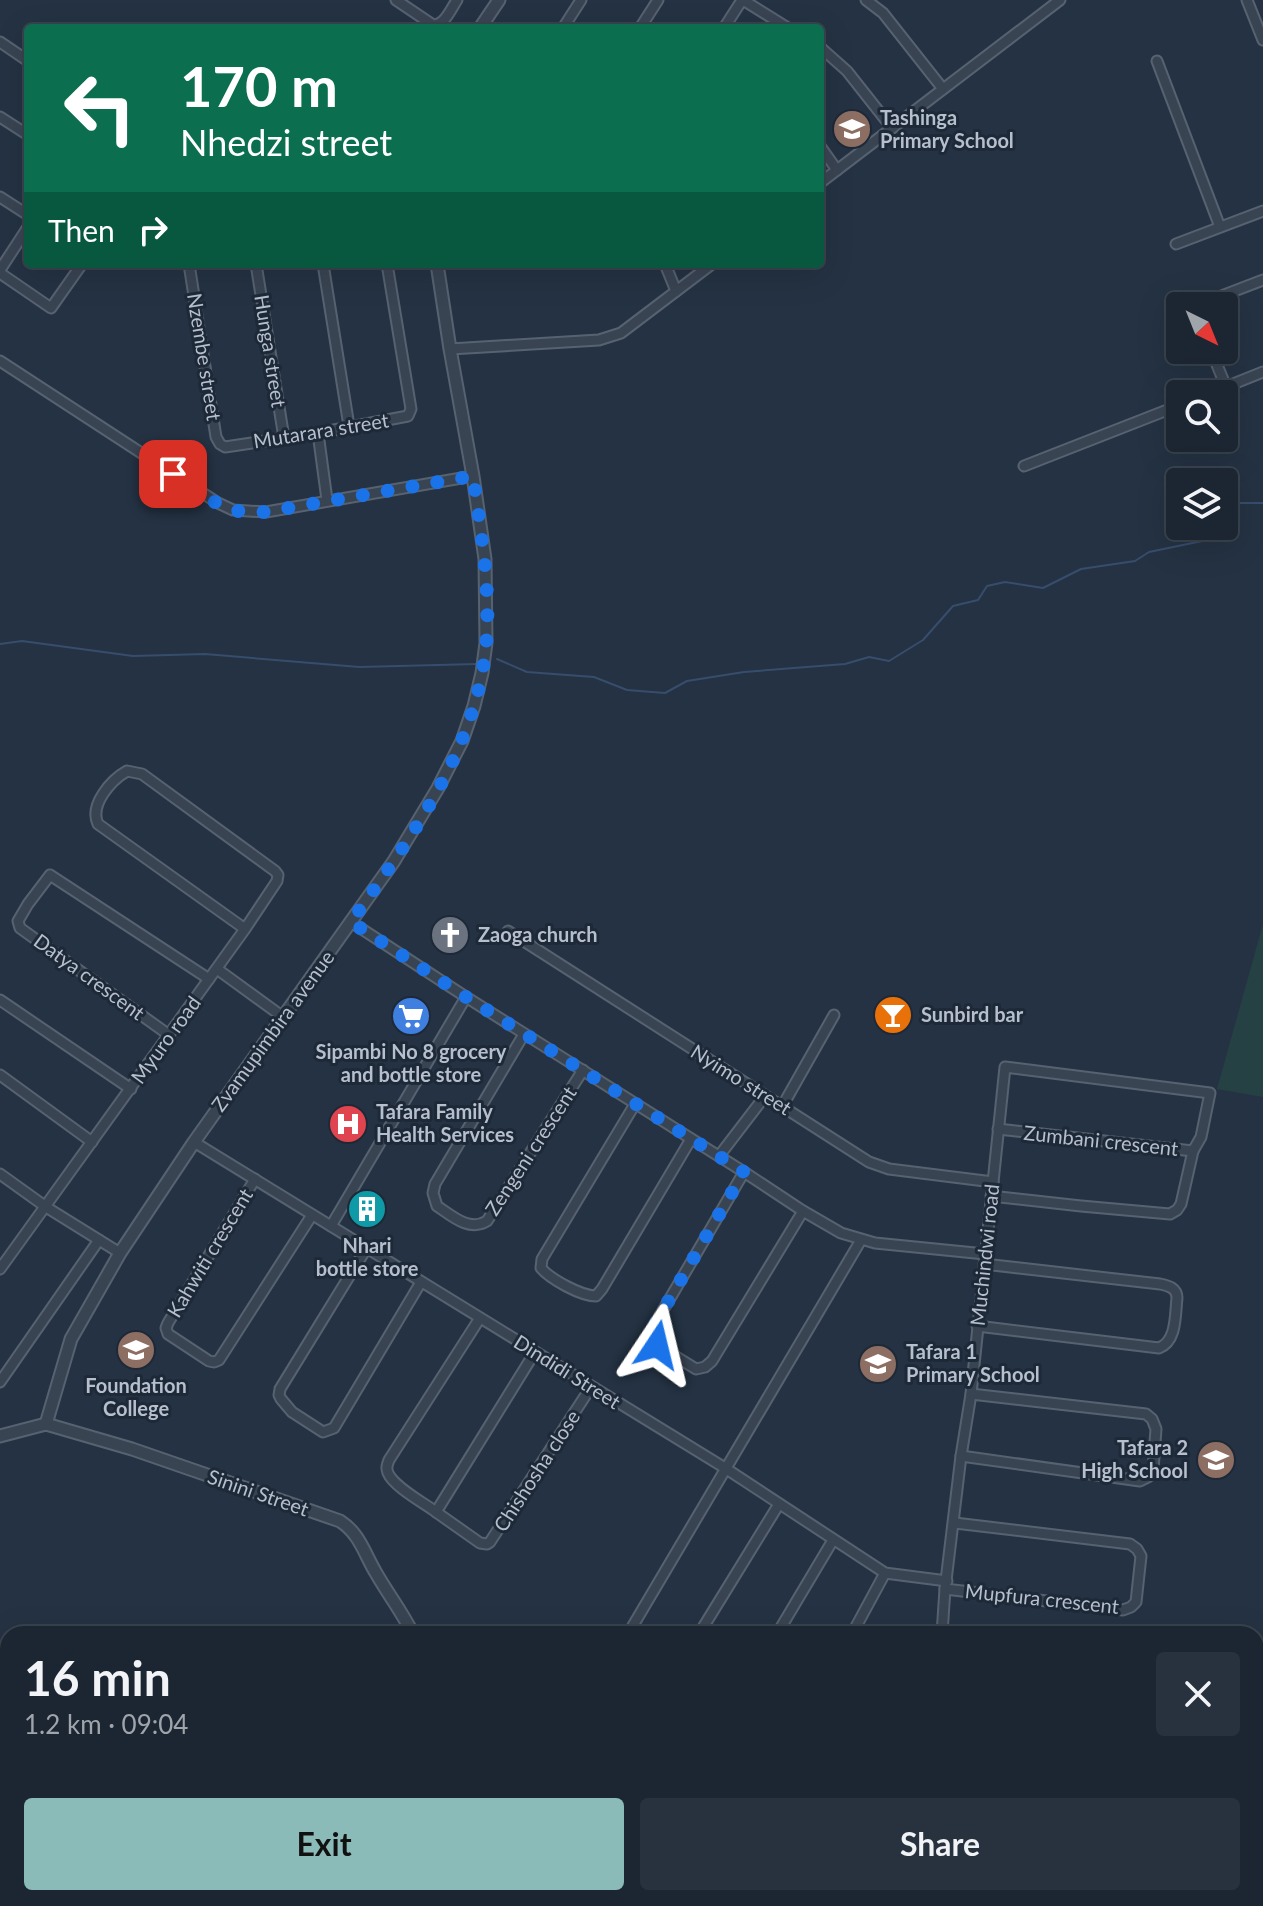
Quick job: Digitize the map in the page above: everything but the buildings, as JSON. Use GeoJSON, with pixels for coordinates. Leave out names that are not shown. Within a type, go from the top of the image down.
{"type":"FeatureCollection","features":[{"type":"Feature","properties":{"kind":"street"},"geometry":{"type":"LineString","coordinates":[[396,0],[432,24]]}},
{"type":"Feature","properties":{"kind":"street"},"geometry":{"type":"LineString","coordinates":[[440,24],[457,0]]}},
{"type":"Feature","properties":{"kind":"street"},"geometry":{"type":"LineString","coordinates":[[483,24],[499,0]]}},
{"type":"Feature","properties":{"kind":"street"},"geometry":{"type":"LineString","coordinates":[[566,24],[581,0]]}},
{"type":"Feature","properties":{"kind":"street"},"geometry":{"type":"LineString","coordinates":[[643,24],[658,0]]}},
{"type":"Feature","properties":{"kind":"street"},"geometry":{"type":"LineString","coordinates":[[727,24],[742,0],[781,24]]}},
{"type":"Feature","properties":{"kind":"street"},"geometry":{"type":"LineString","coordinates":[[866,0],[883,13],[943,89]]}},
{"type":"Feature","properties":{"kind":"street"},"geometry":{"type":"LineString","coordinates":[[824,180],[1060,0]]}},
{"type":"Feature","properties":{"kind":"street"},"geometry":{"type":"LineString","coordinates":[[1247,0],[1263,40]]}},
{"type":"Feature","properties":{"kind":"street"},"geometry":{"type":"LineString","coordinates":[[1253,15],[1263,11]]}},
{"type":"Feature","properties":{"kind":"street"},"geometry":{"type":"LineString","coordinates":[[0,42],[24,58]]}},
{"type":"Feature","properties":{"kind":"street"},"geometry":{"type":"LineString","coordinates":[[824,51],[847,71],[892,128]]}},
{"type":"Feature","properties":{"kind":"street"},"geometry":{"type":"LineString","coordinates":[[1157,61],[1220,227]]}},
{"type":"Feature","properties":{"kind":"street"},"geometry":{"type":"LineString","coordinates":[[0,117],[24,132]]}},
{"type":"Feature","properties":{"kind":"street"},"geometry":{"type":"LineString","coordinates":[[824,152],[837,170]]}},
{"type":"Feature","properties":{"kind":"street"},"geometry":{"type":"LineString","coordinates":[[0,197],[24,212]]}},
{"type":"Feature","properties":{"kind":"street"},"geometry":{"type":"LineString","coordinates":[[1176,244],[1263,211]]}},
{"type":"Feature","properties":{"kind":"street"},"geometry":{"type":"LineString","coordinates":[[24,233],[0,272],[51,308],[79,268]]}},
{"type":"Feature","properties":{"kind":"street","name":"Nzembe street"},"geometry":{"type":"LineString","coordinates":[[190,268],[216,437],[225,447]]}},
{"type":"Feature","properties":{"kind":"street","name":"Hunga street"},"geometry":{"type":"LineString","coordinates":[[257,268],[284,438]]}},
{"type":"Feature","properties":{"kind":"street"},"geometry":{"type":"LineString","coordinates":[[324,268],[349,426]]}},
{"type":"Feature","properties":{"kind":"street","name":"Mutarara street"},"geometry":{"type":"LineString","coordinates":[[225,447],[408,416],[411,409],[388,268]]}},
{"type":"Feature","properties":{"kind":"street","name":"Zvamupimbira avenue"},"geometry":{"type":"LineString","coordinates":[[46,1424],[71,1339],[120,1253],[194,1142],[394,861],[438,788],[462,741],[474,706],[486,643],[485,559],[438,268]]}},
{"type":"Feature","properties":{"kind":"street"},"geometry":{"type":"LineString","coordinates":[[667,268],[676,291]]}},
{"type":"Feature","properties":{"kind":"street"},"geometry":{"type":"LineString","coordinates":[[450,349],[613,337],[707,268]]}},
{"type":"Feature","properties":{"kind":"street"},"geometry":{"type":"LineString","coordinates":[[1232,292],[1263,280]]}},
{"type":"Feature","properties":{"kind":"street"},"geometry":{"type":"LineString","coordinates":[[0,361],[195,489],[233,510],[266,512],[473,476]]}},
{"type":"Feature","properties":{"kind":"street"},"geometry":{"type":"LineString","coordinates":[[1238,382],[1263,372]]}},
{"type":"Feature","properties":{"kind":"street"},"geometry":{"type":"LineString","coordinates":[[1024,466],[1166,410]]}},
{"type":"Feature","properties":{"kind":"street"},"geometry":{"type":"LineString","coordinates":[[318,433],[327,500]]}},
{"type":"Feature","properties":{"kind":"street","name":"Myuro road"},"geometry":{"type":"LineString","coordinates":[[0,1269],[217,969],[245,929],[277,881],[275,871],[142,774],[127,771],[118,776],[103,794],[96,810],[98,824],[245,929]]}},
{"type":"Feature","properties":{"kind":"street","name":"Datya crescent"},"geometry":{"type":"LineString","coordinates":[[169,1035],[20,928],[18,921],[28,904],[50,875],[209,979]]}},
{"type":"Feature","properties":{"kind":"street"},"geometry":{"type":"LineString","coordinates":[[351,922],[841,1233],[861,1240],[1160,1284],[1173,1288],[1177,1298],[1172,1337],[1159,1348],[977,1326]]}},
{"type":"Feature","properties":{"kind":"street","name":"Nyimo street"},"geometry":{"type":"LineString","coordinates":[[508,931],[869,1162],[880,1167],[993,1182]]}},
{"type":"Feature","properties":{"kind":"street"},"geometry":{"type":"LineString","coordinates":[[217,969],[283,1017]]}},
{"type":"Feature","properties":{"kind":"street"},"geometry":{"type":"LineString","coordinates":[[331,1226],[466,997]]}},
{"type":"Feature","properties":{"kind":"street"},"geometry":{"type":"LineString","coordinates":[[0,1000],[131,1089]]}},
{"type":"Feature","properties":{"kind":"street"},"geometry":{"type":"LineString","coordinates":[[783,1105],[834,1015]]}},
{"type":"Feature","properties":{"kind":"street","name":"Zengeni crescent"},"geometry":{"type":"LineString","coordinates":[[524,1034],[435,1184],[433,1193],[437,1206],[463,1223],[472,1225],[487,1221],[583,1070]]}},
{"type":"Feature","properties":{"kind":"street","name":"Muchindwi road"},"geometry":{"type":"LineString","coordinates":[[943,1626],[961,1456],[971,1394],[1005,1067],[1210,1093],[1201,1137],[1193,1151]]}},
{"type":"Feature","properties":{"kind":"street"},"geometry":{"type":"LineString","coordinates":[[0,1075],[92,1142]]}},
{"type":"Feature","properties":{"kind":"street"},"geometry":{"type":"LineString","coordinates":[[719,1156],[765,1096]]}},
{"type":"Feature","properties":{"kind":"street"},"geometry":{"type":"LineString","coordinates":[[635,1104],[542,1259],[541,1268],[547,1275],[588,1296],[596,1296],[691,1139]]}},
{"type":"Feature","properties":{"kind":"street","name":"Zumbani crescent"},"geometry":{"type":"LineString","coordinates":[[991,1196],[1170,1214],[1181,1204],[1193,1151],[998,1129]]}},
{"type":"Feature","properties":{"kind":"street","name":"Dindidi Street"},"geometry":{"type":"LineString","coordinates":[[194,1142],[725,1468],[885,1573],[946,1585]]}},
{"type":"Feature","properties":{"kind":"street"},"geometry":{"type":"LineString","coordinates":[[744,1172],[655,1324],[650,1335],[657,1345],[696,1369],[712,1361],[803,1211]]}},
{"type":"Feature","properties":{"kind":"street"},"geometry":{"type":"LineString","coordinates":[[0,1174],[120,1253]]}},
{"type":"Feature","properties":{"kind":"street","name":"Kahwiti crescent"},"geometry":{"type":"LineString","coordinates":[[255,1179],[166,1328],[168,1334],[209,1361],[219,1360],[312,1215]]}},
{"type":"Feature","properties":{"kind":"street"},"geometry":{"type":"LineString","coordinates":[[0,1382],[99,1240]]}},
{"type":"Feature","properties":{"kind":"street"},"geometry":{"type":"LineString","coordinates":[[633,1626],[861,1240]]}},
{"type":"Feature","properties":{"kind":"street"},"geometry":{"type":"LineString","coordinates":[[366,1249],[280,1389],[279,1395],[285,1405],[319,1429],[327,1432],[334,1428],[421,1282]]}},
{"type":"Feature","properties":{"kind":"street"},"geometry":{"type":"LineString","coordinates":[[480,1318],[387,1467],[401,1486],[436,1512],[535,1352]]}},
{"type":"Feature","properties":{"kind":"street","name":"Chishosha close"},"geometry":{"type":"LineString","coordinates":[[436,1512],[480,1543],[490,1542],[591,1387]]}},
{"type":"Feature","properties":{"kind":"street"},"geometry":{"type":"LineString","coordinates":[[961,1456],[1140,1481],[1153,1470],[1156,1429],[1146,1414],[971,1394]]}},
{"type":"Feature","properties":{"kind":"street"},"geometry":{"type":"LineString","coordinates":[[0,1436],[46,1424]]}},
{"type":"Feature","properties":{"kind":"street","name":"Sinini Street"},"geometry":{"type":"LineString","coordinates":[[46,1424],[132,1449],[340,1521],[353,1529],[376,1574],[409,1626]]}},
{"type":"Feature","properties":{"kind":"street"},"geometry":{"type":"LineString","coordinates":[[704,1626],[779,1504]]}},
{"type":"Feature","properties":{"kind":"street","name":"Mupfura crescent"},"geometry":{"type":"LineString","coordinates":[[946,1585],[1123,1610],[1136,1602],[1141,1556],[1130,1544],[955,1523]]}},
{"type":"Feature","properties":{"kind":"street"},"geometry":{"type":"LineString","coordinates":[[782,1626],[833,1540]]}},
{"type":"Feature","properties":{"kind":"street"},"geometry":{"type":"LineString","coordinates":[[856,1626],[885,1573]]}},
{"type":"Feature","properties":{"kind":"green space"},"geometry":{"type":"Polygon","coordinates":[[[1263,924],[1263,1097],[1217,1089],[1263,924]]]}},
{"type":"Feature","properties":{"kind":"waterway"},"geometry":{"type":"LineString","coordinates":[[1238,504],[1263,503]]}},
{"type":"Feature","properties":{"kind":"waterway"},"geometry":{"type":"LineString","coordinates":[[497,659],[527,672],[594,677],[627,690],[665,693],[687,681],[744,672],[845,664],[869,657],[889,661],[923,640],[953,606],[978,600],[987,586],[1005,582],[1043,588],[1081,569],[1135,561],[1149,552],[1207,540]]}},
{"type":"Feature","properties":{"kind":"waterway"},"geometry":{"type":"LineString","coordinates":[[0,644],[22,641],[133,656],[205,654],[359,667],[477,664]]}},
{"type":"Feature","properties":{"kind":"place","name":"Tashinga Primary School"},"geometry":{"type":"Point","coordinates":[852,129]}},
{"type":"Feature","properties":{"kind":"place","name":"Zaoga church"},"geometry":{"type":"Point","coordinates":[450,935]}},
{"type":"Feature","properties":{"kind":"place","name":"Sunbird bar"},"geometry":{"type":"Point","coordinates":[893,1015]}},
{"type":"Feature","properties":{"kind":"place","name":"Sipambi No 8 grocery and bottle store"},"geometry":{"type":"Point","coordinates":[411,1016]}},
{"type":"Feature","properties":{"kind":"place","name":"Tafara Family Health Services"},"geometry":{"type":"Point","coordinates":[348,1124]}},
{"type":"Feature","properties":{"kind":"place","name":"Nhari bottle store"},"geometry":{"type":"Point","coordinates":[367,1209]}},
{"type":"Feature","properties":{"kind":"place","name":"Foundation College"},"geometry":{"type":"Point","coordinates":[136,1350]}},
{"type":"Feature","properties":{"kind":"place","name":"Tafara 1 Primary School"},"geometry":{"type":"Point","coordinates":[878,1364]}},
{"type":"Feature","properties":{"kind":"place","name":"Tafara 2 High School"},"geometry":{"type":"Point","coordinates":[1216,1460]}},
{"type":"Feature","properties":{"kind":"route"},"geometry":{"type":"LineString","coordinates":[[173,474],[218,503],[245,512],[266,512],[473,476],[485,559],[487,612],[482,673],[474,706],[462,741],[438,788],[394,861],[351,922],[744,1172],[655,1324],[650,1335],[657,1345]]}}]}
